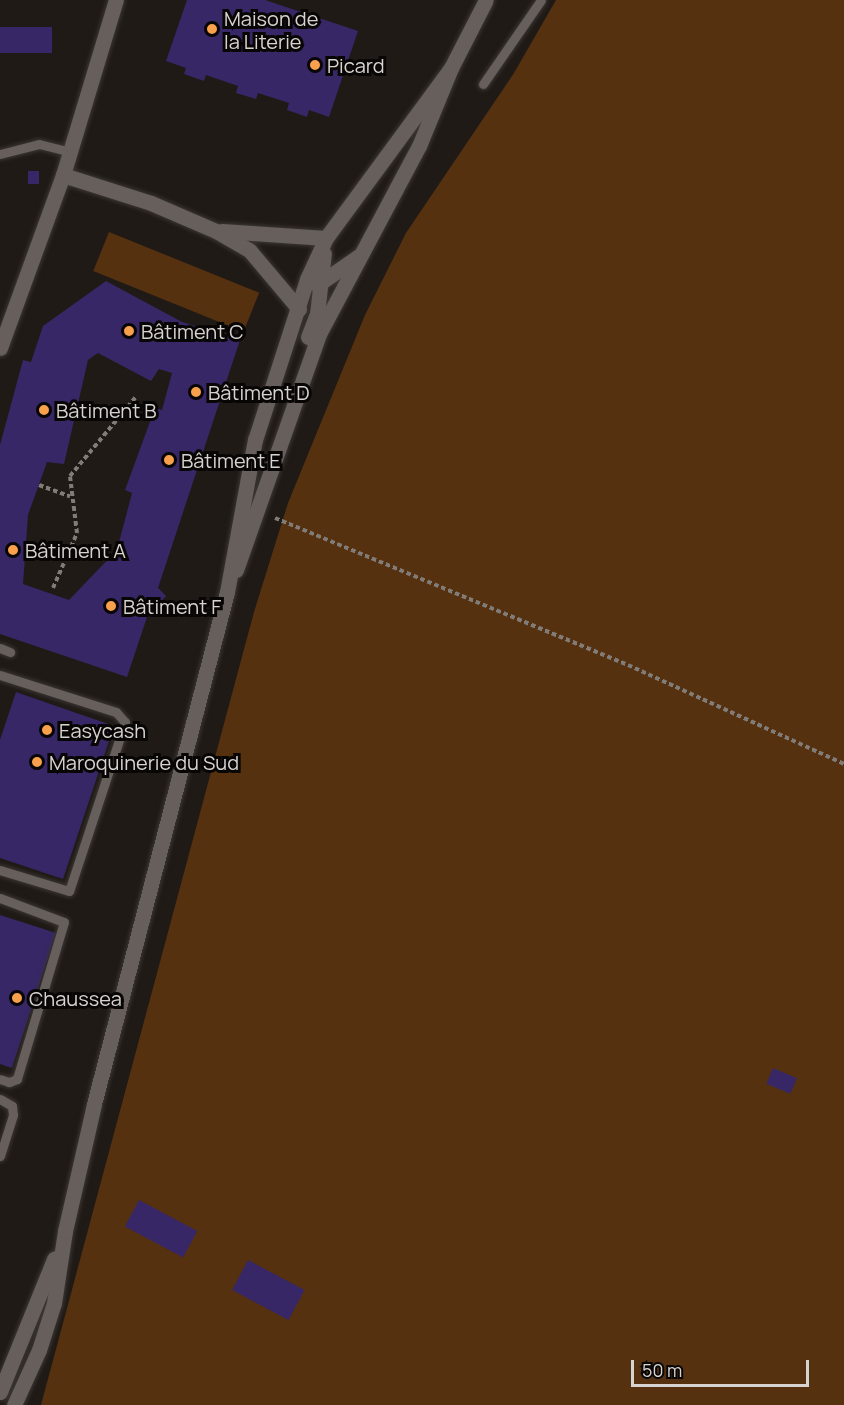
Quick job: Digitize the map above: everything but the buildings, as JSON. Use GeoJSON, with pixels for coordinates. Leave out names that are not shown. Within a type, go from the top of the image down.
{"type":"FeatureCollection","features":[{"type":"Feature","properties":{"kind":"street"},"geometry":{"type":"LineString","coordinates":[[1,342],[63,175],[116,0]]}},
{"type":"Feature","properties":{"kind":"street"},"geometry":{"type":"LineString","coordinates":[[227,592],[260,512],[281,436],[316,342],[419,146],[452,68],[486,0]]}},
{"type":"Feature","properties":{"kind":"street"},"geometry":{"type":"LineString","coordinates":[[14,1405],[39,1350],[54,1303],[65,1231],[94,1104],[227,592],[255,440],[307,279],[326,238],[452,68]]}},
{"type":"Feature","properties":{"kind":"street"},"geometry":{"type":"LineString","coordinates":[[63,175],[152,203],[216,231],[250,251],[299,309]]}},
{"type":"Feature","properties":{"kind":"street"},"geometry":{"type":"LineString","coordinates":[[216,231],[326,238]]}},
{"type":"Feature","properties":{"kind":"street"},"geometry":{"type":"LineString","coordinates":[[281,436],[284,396],[317,314],[326,238]]}},
{"type":"Feature","properties":{"kind":"street"},"geometry":{"type":"LineString","coordinates":[[299,309],[320,282],[360,255]]}},
{"type":"Feature","properties":{"kind":"street"},"geometry":{"type":"LineString","coordinates":[[0,1392],[65,1231]]}},
{"type":"Feature","properties":{"kind":"lane"},"geometry":{"type":"LineString","coordinates":[[483,84],[541,0]]}},
{"type":"Feature","properties":{"kind":"lane"},"geometry":{"type":"LineString","coordinates":[[0,154],[39,144],[70,152]]}},
{"type":"Feature","properties":{"kind":"lane"},"geometry":{"type":"LineString","coordinates":[[0,648],[10,652]]}},
{"type":"Feature","properties":{"kind":"lane"},"geometry":{"type":"LineString","coordinates":[[0,675],[116,712],[125,722],[69,891],[0,870]]}},
{"type":"Feature","properties":{"kind":"lane"},"geometry":{"type":"LineString","coordinates":[[0,898],[64,922],[17,1079],[9,1082],[0,1079]]}},
{"type":"Feature","properties":{"kind":"lane"},"geometry":{"type":"LineString","coordinates":[[0,1099],[12,1107],[13,1115],[0,1156]]}},
{"type":"Feature","properties":{"kind":"path"},"geometry":{"type":"LineString","coordinates":[[53,588],[77,533],[70,496],[70,476],[135,398]]}},
{"type":"Feature","properties":{"kind":"path"},"geometry":{"type":"LineString","coordinates":[[39,485],[70,496]]}},
{"type":"Feature","properties":{"kind":"path"},"geometry":{"type":"LineString","coordinates":[[260,512],[628,665],[844,765]]}},
{"type":"Feature","properties":{"kind":"shaded area"},"geometry":{"type":"Polygon","coordinates":[[[556,0],[844,0],[844,1405],[41,1405],[254,612],[288,503],[365,315],[406,233],[514,73],[556,0]]]}},
{"type":"Feature","properties":{"kind":"shaded area"},"geometry":{"type":"Polygon","coordinates":[[[109,232],[259,293],[243,332],[93,271],[109,232]]]}},
{"type":"Feature","properties":{"kind":"place","name":"Maison de la Literie"},"geometry":{"type":"Point","coordinates":[212,29]}},
{"type":"Feature","properties":{"kind":"place","name":"Picard"},"geometry":{"type":"Point","coordinates":[315,65]}},
{"type":"Feature","properties":{"kind":"place","name":"Bâtiment C"},"geometry":{"type":"Point","coordinates":[129,331]}},
{"type":"Feature","properties":{"kind":"place","name":"Bâtiment D"},"geometry":{"type":"Point","coordinates":[196,392]}},
{"type":"Feature","properties":{"kind":"place","name":"Bâtiment B"},"geometry":{"type":"Point","coordinates":[44,410]}},
{"type":"Feature","properties":{"kind":"place","name":"Bâtiment E"},"geometry":{"type":"Point","coordinates":[169,460]}},
{"type":"Feature","properties":{"kind":"place","name":"Bâtiment A"},"geometry":{"type":"Point","coordinates":[13,550]}},
{"type":"Feature","properties":{"kind":"place","name":"Bâtiment F"},"geometry":{"type":"Point","coordinates":[111,606]}},
{"type":"Feature","properties":{"kind":"place","name":"Easycash"},"geometry":{"type":"Point","coordinates":[47,730]}},
{"type":"Feature","properties":{"kind":"place","name":"Maroquinerie du Sud"},"geometry":{"type":"Point","coordinates":[37,762]}},
{"type":"Feature","properties":{"kind":"place","name":"Chaussea"},"geometry":{"type":"Point","coordinates":[17,998]}}]}
